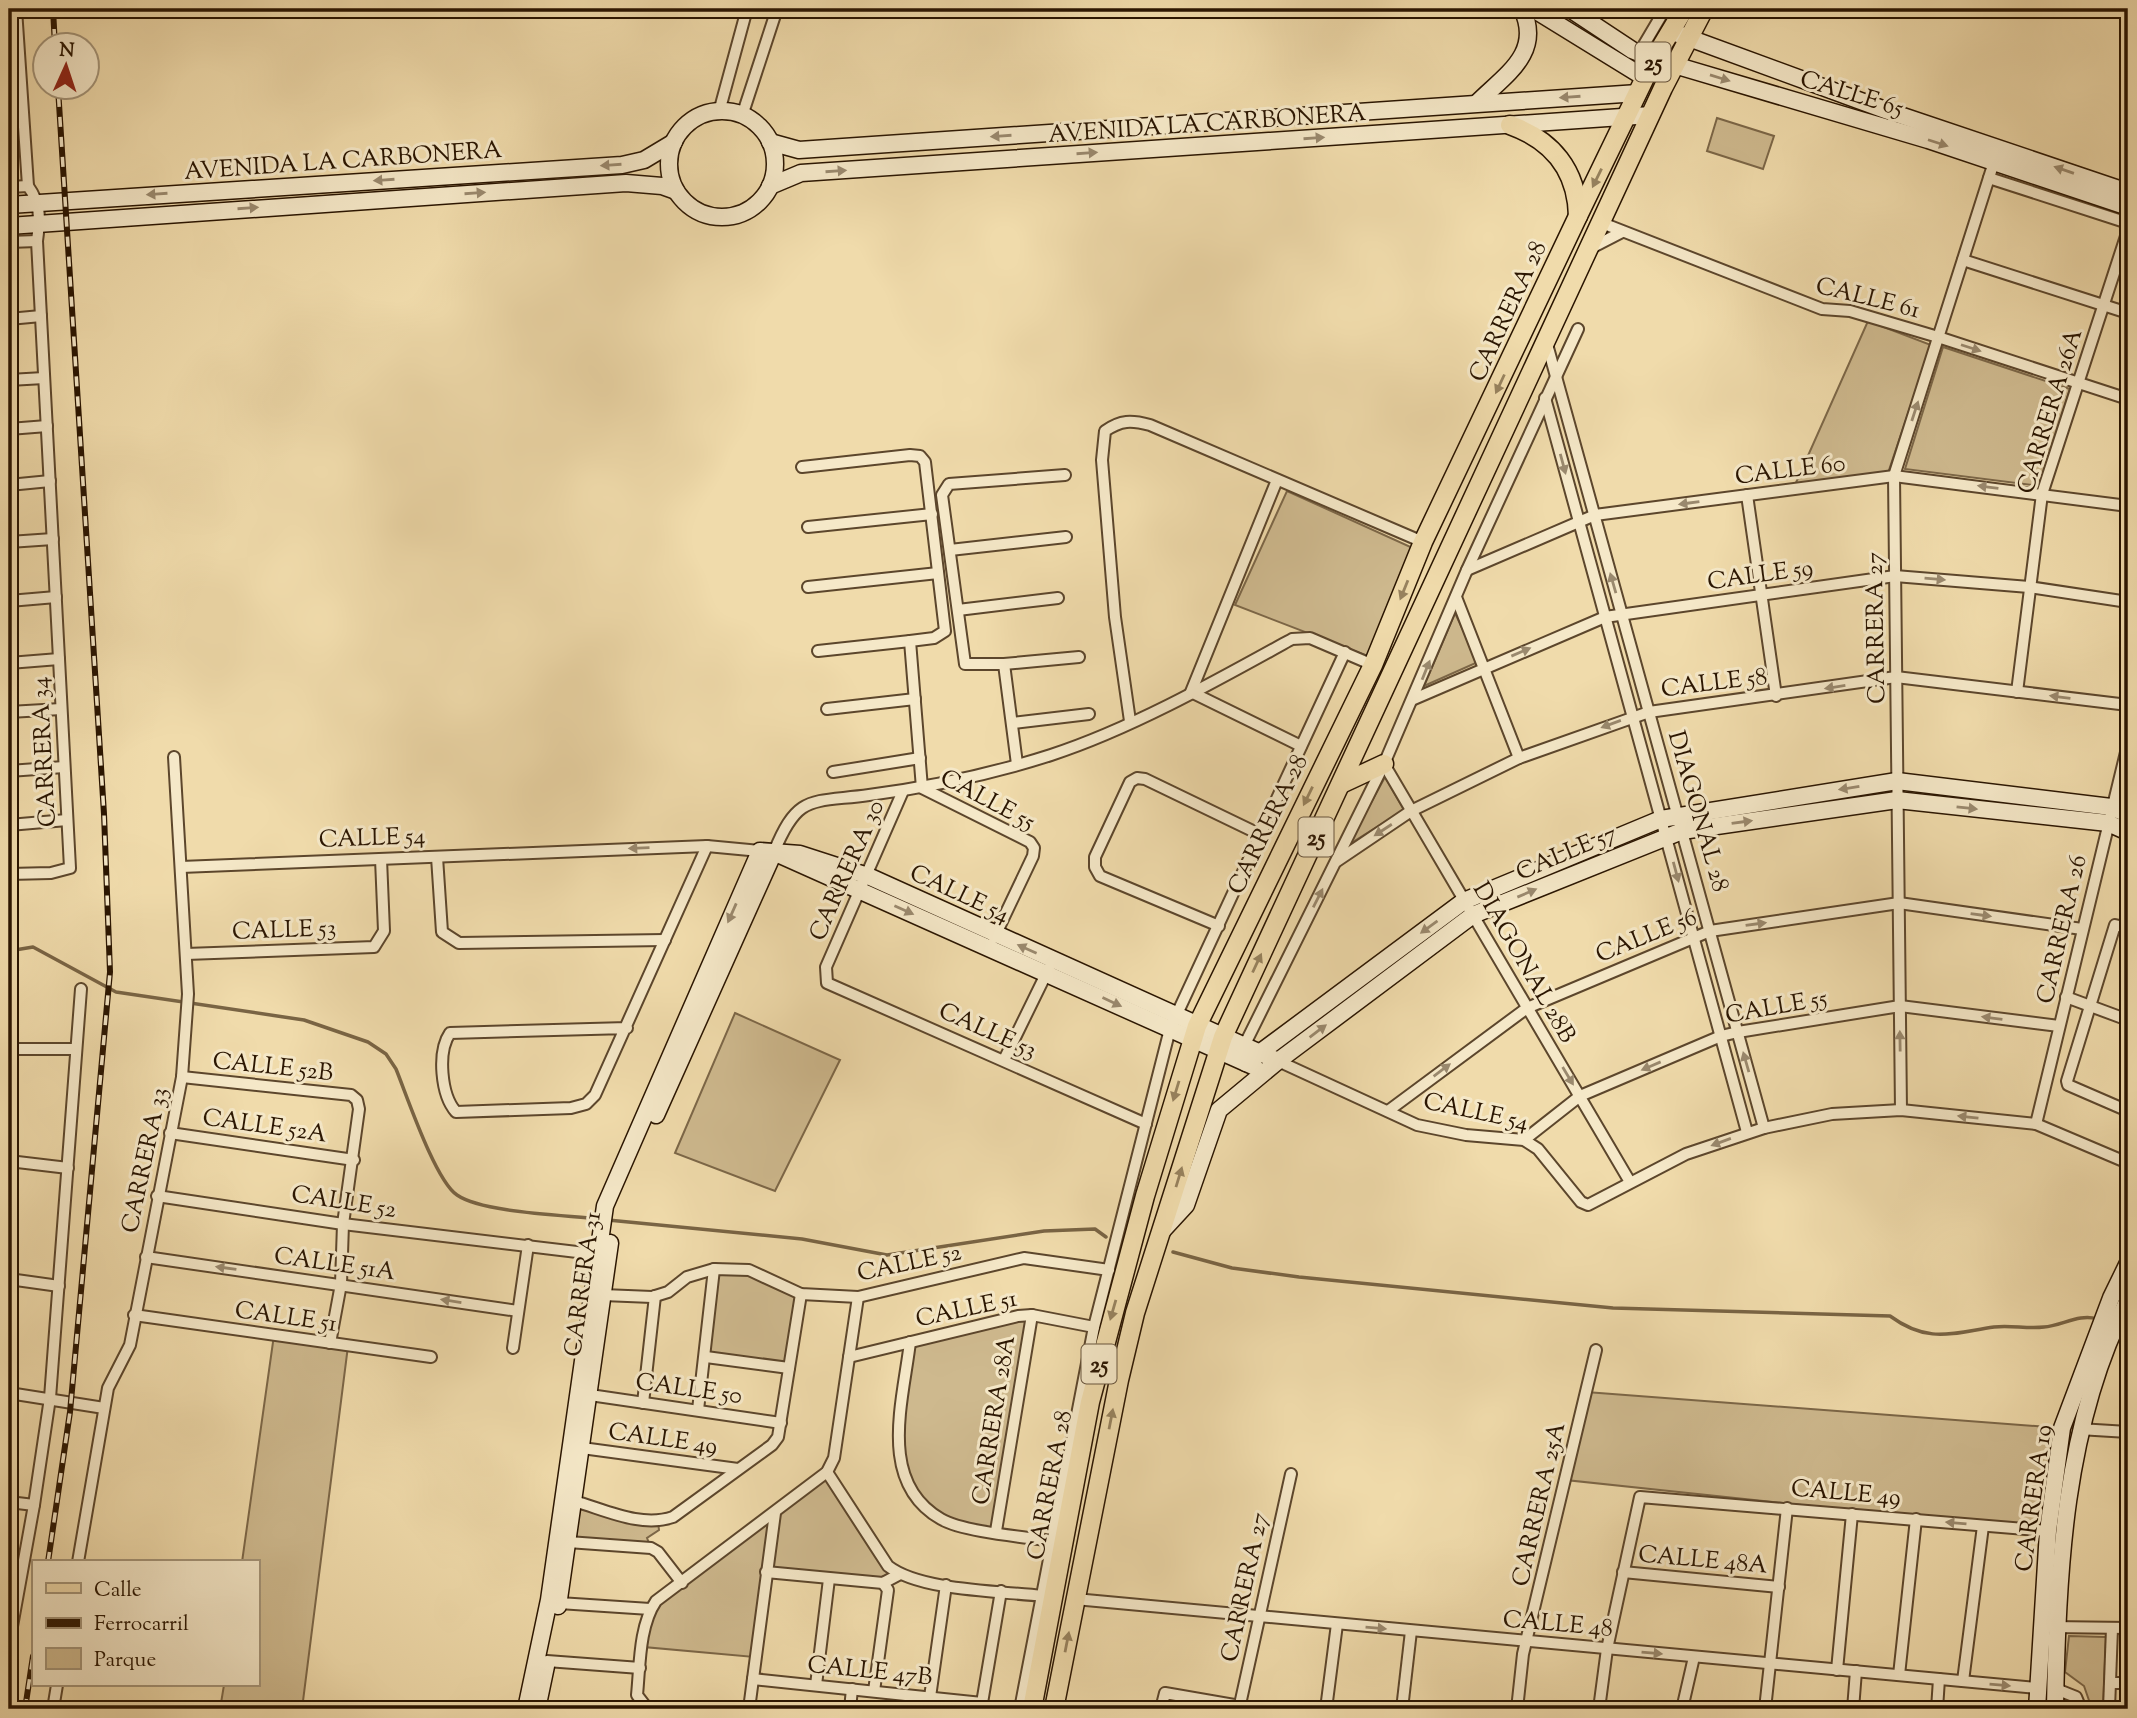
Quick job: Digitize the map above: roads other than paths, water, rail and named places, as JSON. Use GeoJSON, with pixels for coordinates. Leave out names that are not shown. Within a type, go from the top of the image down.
{"type":"FeatureCollection","features":[{"type":"Feature","properties":{"kind":"main road","name":"CARRERA 28"},"geometry":{"type":"LineString","coordinates":[[1031,1709],[1052,1570],[1106,1335],[1194,1032],[1373,665],[1423,542],[1642,86],[1647,56],[1670,31],[1684,9]]}},
{"type":"Feature","properties":{"kind":"main road","name":"CARRERA 28"},"geometry":{"type":"LineString","coordinates":[[1054,1709],[1119,1380],[1162,1231],[1221,1044],[1675,64],[1704,9]]}},
{"type":"Feature","properties":{"kind":"main road"},"geometry":{"type":"LineString","coordinates":[[1510,125],[1547,144],[1564,164],[1575,189],[1578,216]]}},
{"type":"Feature","properties":{"kind":"main road"},"geometry":{"type":"LineString","coordinates":[[1341,784],[1384,764]]}},
{"type":"Feature","properties":{"kind":"street"},"geometry":{"type":"LineString","coordinates":[[719,112],[747,9]]}},
{"type":"Feature","properties":{"kind":"street"},"geometry":{"type":"LineString","coordinates":[[742,117],[777,9]]}},
{"type":"Feature","properties":{"kind":"street"},"geometry":{"type":"LineString","coordinates":[[1476,103],[1525,52],[1530,30],[1522,9]]}},
{"type":"Feature","properties":{"kind":"street"},"geometry":{"type":"LineString","coordinates":[[1533,9],[1642,86]]}},
{"type":"Feature","properties":{"kind":"street","name":"CALLE 65"},"geometry":{"type":"LineString","coordinates":[[1570,9],[1647,56],[1994,162],[2128,207]]}},
{"type":"Feature","properties":{"kind":"street"},"geometry":{"type":"LineString","coordinates":[[1647,56],[1665,9]]}},
{"type":"Feature","properties":{"kind":"street","name":"CARRERA 34"},"geometry":{"type":"LineString","coordinates":[[9,874],[51,873],[69,868],[37,241],[38,202],[28,186],[23,120],[14,65],[14,10]]}},
{"type":"Feature","properties":{"kind":"street","name":"CALLE 65"},"geometry":{"type":"LineString","coordinates":[[1670,31],[1888,111],[2128,192]]}},
{"type":"Feature","properties":{"kind":"street","name":"AVENIDA LA CARBONERA"},"geometry":{"type":"LineString","coordinates":[[770,142],[799,150],[1476,103],[1642,86]]}},
{"type":"Feature","properties":{"kind":"street"},"geometry":{"type":"LineString","coordinates":[[719,112],[742,117],[761,129],[770,142],[775,169],[770,186],[752,208],[724,217],[696,211],[676,191],[669,167],[674,142],[688,124],[719,112]]}},
{"type":"Feature","properties":{"kind":"street","name":"AVENIDA LA CARBONERA"},"geometry":{"type":"LineString","coordinates":[[770,186],[800,173],[1651,116]]}},
{"type":"Feature","properties":{"kind":"street"},"geometry":{"type":"LineString","coordinates":[[9,120],[23,120]]}},
{"type":"Feature","properties":{"kind":"street","name":"AVENIDA LA CARBONERA"},"geometry":{"type":"LineString","coordinates":[[9,205],[622,165],[652,156],[674,142]]}},
{"type":"Feature","properties":{"kind":"street","name":"CARRERA 27"},"geometry":{"type":"LineString","coordinates":[[1901,1110],[1894,476],[1994,162]]}},
{"type":"Feature","properties":{"kind":"street"},"geometry":{"type":"LineString","coordinates":[[1989,178],[2128,223]]}},
{"type":"Feature","properties":{"kind":"street","name":"AVENIDA LA CARBONERA"},"geometry":{"type":"LineString","coordinates":[[9,226],[626,183],[663,186],[676,191]]}},
{"type":"Feature","properties":{"kind":"street"},"geometry":{"type":"LineString","coordinates":[[9,187],[28,186]]}},
{"type":"Feature","properties":{"kind":"street"},"geometry":{"type":"LineString","coordinates":[[96,198],[98,219]]}},
{"type":"Feature","properties":{"kind":"street","name":"CALLE 61"},"geometry":{"type":"LineString","coordinates":[[1602,223],[1766,290],[1822,309],[1859,314],[1938,337],[2128,399]]}},
{"type":"Feature","properties":{"kind":"street","name":"CARRERA 26A"},"geometry":{"type":"LineString","coordinates":[[2017,692],[2042,494],[2128,230]]}},
{"type":"Feature","properties":{"kind":"street"},"geometry":{"type":"LineString","coordinates":[[1591,248],[1622,232]]}},
{"type":"Feature","properties":{"kind":"street"},"geometry":{"type":"LineString","coordinates":[[9,242],[37,241]]}},
{"type":"Feature","properties":{"kind":"street"},"geometry":{"type":"LineString","coordinates":[[1963,260],[2128,313]]}},
{"type":"Feature","properties":{"kind":"street"},"geometry":{"type":"LineString","coordinates":[[9,319],[41,316]]}},
{"type":"Feature","properties":{"kind":"street"},"geometry":{"type":"LineString","coordinates":[[1249,1054],[1414,699],[1467,570],[1578,329]]}},
{"type":"Feature","properties":{"kind":"street","name":"DIAGONAL 28"},"geometry":{"type":"LineString","coordinates":[[1547,344],[1765,1128]]}},
{"type":"Feature","properties":{"kind":"street"},"geometry":{"type":"LineString","coordinates":[[9,380],[44,378]]}},
{"type":"Feature","properties":{"kind":"street","name":"DIAGONAL 28"},"geometry":{"type":"LineString","coordinates":[[1545,398],[1747,1132]]}},
{"type":"Feature","properties":{"kind":"street"},"geometry":{"type":"LineString","coordinates":[[1130,721],[1114,604],[1102,460],[1105,431],[1118,421],[1135,421],[1423,542]]}},
{"type":"Feature","properties":{"kind":"street"},"geometry":{"type":"LineString","coordinates":[[9,429],[47,426]]}},
{"type":"Feature","properties":{"kind":"street"},"geometry":{"type":"LineString","coordinates":[[802,467],[920,456],[925,462],[945,631],[943,635],[910,641],[818,651]]}},
{"type":"Feature","properties":{"kind":"street"},"geometry":{"type":"LineString","coordinates":[[1065,475],[950,484],[942,495],[965,664],[1004,664],[1079,657]]}},
{"type":"Feature","properties":{"kind":"street","name":"CALLE 60"},"geometry":{"type":"LineString","coordinates":[[1467,570],[1595,515],[1894,476],[2128,506]]}},
{"type":"Feature","properties":{"kind":"street"},"geometry":{"type":"LineString","coordinates":[[1191,692],[1277,480]]}},
{"type":"Feature","properties":{"kind":"street"},"geometry":{"type":"LineString","coordinates":[[9,485],[50,481]]}},
{"type":"Feature","properties":{"kind":"street"},"geometry":{"type":"LineString","coordinates":[[1747,495],[1776,696]]}},
{"type":"Feature","properties":{"kind":"street"},"geometry":{"type":"LineString","coordinates":[[808,527],[932,514]]}},
{"type":"Feature","properties":{"kind":"street"},"geometry":{"type":"LineString","coordinates":[[950,550],[1066,537]]}},
{"type":"Feature","properties":{"kind":"street"},"geometry":{"type":"LineString","coordinates":[[9,542],[53,539]]}},
{"type":"Feature","properties":{"kind":"street"},"geometry":{"type":"LineString","coordinates":[[808,587],[938,573]]}},
{"type":"Feature","properties":{"kind":"street","name":"CALLE 59"},"geometry":{"type":"LineString","coordinates":[[1414,699],[1605,617],[1895,576],[2029,587],[2128,602]]}},
{"type":"Feature","properties":{"kind":"street"},"geometry":{"type":"LineString","coordinates":[[9,601],[56,597]]}},
{"type":"Feature","properties":{"kind":"street"},"geometry":{"type":"LineString","coordinates":[[1456,597],[1519,758]]}},
{"type":"Feature","properties":{"kind":"street"},"geometry":{"type":"LineString","coordinates":[[958,610],[1058,598]]}},
{"type":"Feature","properties":{"kind":"street"},"geometry":{"type":"LineString","coordinates":[[767,851],[795,810],[813,803],[922,788],[1054,754],[1130,721],[1301,637],[1373,665]]}},
{"type":"Feature","properties":{"kind":"street"},"geometry":{"type":"LineString","coordinates":[[910,641],[922,788]]}},
{"type":"Feature","properties":{"kind":"street","name":"CARRERA 28"},"geometry":{"type":"LineString","coordinates":[[1020,1709],[1042,1596],[1052,1570],[1052,1541],[1094,1327],[1173,1023],[1345,652]]}},
{"type":"Feature","properties":{"kind":"street"},"geometry":{"type":"LineString","coordinates":[[9,663],[59,659]]}},
{"type":"Feature","properties":{"kind":"street"},"geometry":{"type":"LineString","coordinates":[[1004,664],[1017,764]]}},
{"type":"Feature","properties":{"kind":"street","name":"CALLE 58"},"geometry":{"type":"LineString","coordinates":[[1337,861],[1411,811],[1519,758],[1649,712],[1896,677],[2128,705]]}},
{"type":"Feature","properties":{"kind":"street"},"geometry":{"type":"LineString","coordinates":[[1191,692],[1301,746]]}},
{"type":"Feature","properties":{"kind":"street"},"geometry":{"type":"LineString","coordinates":[[828,709],[915,699]]}},
{"type":"Feature","properties":{"kind":"street"},"geometry":{"type":"LineString","coordinates":[[9,712],[61,709]]}},
{"type":"Feature","properties":{"kind":"street"},"geometry":{"type":"LineString","coordinates":[[1013,723],[1089,714]]}},
{"type":"Feature","properties":{"kind":"street","name":"CARRERA 26"},"geometry":{"type":"LineString","coordinates":[[2036,1124],[2128,744]]}},
{"type":"Feature","properties":{"kind":"street","name":"CARRERA 33"},"geometry":{"type":"LineString","coordinates":[[78,1560],[108,1388],[130,1345],[182,1077],[188,994],[174,757]]}},
{"type":"Feature","properties":{"kind":"street"},"geometry":{"type":"LineString","coordinates":[[833,772],[920,758]]}},
{"type":"Feature","properties":{"kind":"street","name":"DIAGONAL 28B"},"geometry":{"type":"LineString","coordinates":[[1384,764],[1630,1182]]}},
{"type":"Feature","properties":{"kind":"street"},"geometry":{"type":"LineString","coordinates":[[9,771],[64,767]]}},
{"type":"Feature","properties":{"kind":"street"},"geometry":{"type":"LineString","coordinates":[[1219,926],[1100,876],[1095,867],[1095,857],[1130,782],[1137,778],[1259,834]]}},
{"type":"Feature","properties":{"kind":"street","name":"CALLE 57"},"geometry":{"type":"LineString","coordinates":[[1162,1231],[1186,1206],[1219,1110],[1473,915],[1663,827],[1678,814],[1897,781],[2110,815],[2128,832]]}},
{"type":"Feature","properties":{"kind":"street","name":"CALLE 55"},"geometry":{"type":"LineString","coordinates":[[922,788],[1030,842],[1034,848],[1033,856],[993,941]]}},
{"type":"Feature","properties":{"kind":"street","name":"CARRERA 30"},"geometry":{"type":"LineString","coordinates":[[826,967],[904,791]]}},
{"type":"Feature","properties":{"kind":"street","name":"CALLE 57"},"geometry":{"type":"LineString","coordinates":[[1249,1054],[1464,901],[1663,827],[1682,831],[1898,800],[2128,814]]}},
{"type":"Feature","properties":{"kind":"street"},"geometry":{"type":"LineString","coordinates":[[9,825],[67,820]]}},
{"type":"Feature","properties":{"kind":"street"},"geometry":{"type":"LineString","coordinates":[[627,1028],[450,1033],[444,1042],[445,1093],[449,1104],[456,1112],[570,1108],[586,1104],[595,1095],[627,1028],[707,846]]}},
{"type":"Feature","properties":{"kind":"street","name":"CALLE 54"},"geometry":{"type":"LineString","coordinates":[[181,867],[707,846],[800,854],[1273,1067],[1388,1111],[1417,1125],[1466,1135],[1524,1140],[1538,1149],[1581,1202],[1594,1203],[1686,1154],[1747,1132],[1832,1115],[1901,1110],[2036,1124],[2128,1163]]}},
{"type":"Feature","properties":{"kind":"street","name":"CARRERA 31"},"geometry":{"type":"LineString","coordinates":[[537,1709],[549,1600],[609,1212],[767,851]]}},
{"type":"Feature","properties":{"kind":"street"},"geometry":{"type":"LineString","coordinates":[[438,857],[442,932],[459,943],[665,940]]}},
{"type":"Feature","properties":{"kind":"street","name":"CALLE 53"},"geometry":{"type":"LineString","coordinates":[[186,954],[374,947],[384,930],[381,859]]}},
{"type":"Feature","properties":{"kind":"street","name":"CALLE 56"},"geometry":{"type":"LineString","coordinates":[[1388,1111],[1527,1007],[1710,930],[1899,903],[2082,929]]}},
{"type":"Feature","properties":{"kind":"street"},"geometry":{"type":"LineString","coordinates":[[2128,928],[2115,925],[2067,1083],[2128,1111]]}},
{"type":"Feature","properties":{"kind":"street"},"geometry":{"type":"LineString","coordinates":[[1004,1060],[1050,966]]}},
{"type":"Feature","properties":{"kind":"street","name":"CALLE 53"},"geometry":{"type":"LineString","coordinates":[[826,967],[827,983],[1146,1124]]}},
{"type":"Feature","properties":{"kind":"street"},"geometry":{"type":"LineString","coordinates":[[9,1643],[11,1612],[34,1505],[50,1398],[81,989]]}},
{"type":"Feature","properties":{"kind":"street"},"geometry":{"type":"LineString","coordinates":[[2066,998],[2090,1004],[2128,1020]]}},
{"type":"Feature","properties":{"kind":"street","name":"CALLE 55"},"geometry":{"type":"LineString","coordinates":[[1524,1140],[1580,1096],[1721,1036],[1738,1032],[1900,1006],[2059,1026]]}},
{"type":"Feature","properties":{"kind":"street"},"geometry":{"type":"LineString","coordinates":[[9,1049],[75,1049]]}},
{"type":"Feature","properties":{"kind":"street","name":"CALLE 52B"},"geometry":{"type":"LineString","coordinates":[[182,1077],[351,1096],[357,1100],[359,1109],[354,1160]]}},
{"type":"Feature","properties":{"kind":"street","name":"CALLE 52A"},"geometry":{"type":"LineString","coordinates":[[170,1133],[354,1160]]}},
{"type":"Feature","properties":{"kind":"street"},"geometry":{"type":"LineString","coordinates":[[330,1343],[341,1284],[343,1224],[354,1160]]}},
{"type":"Feature","properties":{"kind":"street"},"geometry":{"type":"LineString","coordinates":[[9,1161],[68,1168]]}},
{"type":"Feature","properties":{"kind":"street","name":"CALLE 52"},"geometry":{"type":"LineString","coordinates":[[158,1196],[343,1224],[603,1255]]}},
{"type":"Feature","properties":{"kind":"street"},"geometry":{"type":"LineString","coordinates":[[513,1348],[528,1245]]}},
{"type":"Feature","properties":{"kind":"street","name":"CARRERA 31"},"geometry":{"type":"LineString","coordinates":[[526,1709],[542,1668],[559,1603],[603,1296],[603,1255]]}},
{"type":"Feature","properties":{"kind":"street","name":"CALLE 51A"},"geometry":{"type":"LineString","coordinates":[[146,1257],[518,1311]]}},
{"type":"Feature","properties":{"kind":"street","name":"CALLE 52"},"geometry":{"type":"LineString","coordinates":[[655,1296],[668,1292],[687,1277],[713,1269],[749,1270],[801,1294],[858,1297],[1024,1258],[1109,1270]]}},
{"type":"Feature","properties":{"kind":"street","name":"CARRERA 19"},"geometry":{"type":"LineString","coordinates":[[2037,1709],[2048,1531],[2063,1428],[2122,1301],[2128,1263]]}},
{"type":"Feature","properties":{"kind":"street"},"geometry":{"type":"LineString","coordinates":[[698,1410],[706,1357],[713,1269]]}},
{"type":"Feature","properties":{"kind":"street"},"geometry":{"type":"LineString","coordinates":[[9,1279],[59,1286]]}},
{"type":"Feature","properties":{"kind":"street"},"geometry":{"type":"LineString","coordinates":[[574,1501],[642,1521],[658,1522],[673,1517],[772,1446],[778,1437],[781,1423],[801,1294]]}},
{"type":"Feature","properties":{"kind":"street"},"geometry":{"type":"LineString","coordinates":[[603,1296],[655,1296],[643,1402]]}},
{"type":"Feature","properties":{"kind":"street"},"geometry":{"type":"LineString","coordinates":[[559,1603],[653,1605],[827,1472],[834,1458],[858,1297]]}},
{"type":"Feature","properties":{"kind":"street","name":"CALLE 51"},"geometry":{"type":"LineString","coordinates":[[134,1315],[431,1357]]}},
{"type":"Feature","properties":{"kind":"street","name":"CALLE 51"},"geometry":{"type":"LineString","coordinates":[[849,1357],[1032,1315],[1094,1327]]}},
{"type":"Feature","properties":{"kind":"street","name":"CARRERA 28A"},"geometry":{"type":"LineString","coordinates":[[996,1531],[1032,1315]]}},
{"type":"Feature","properties":{"kind":"street"},"geometry":{"type":"LineString","coordinates":[[910,1342],[898,1443],[906,1484],[917,1501],[942,1520],[1052,1541]]}},
{"type":"Feature","properties":{"kind":"street","name":"CARRERA 19"},"geometry":{"type":"LineString","coordinates":[[2055,1709],[2064,1532],[2079,1429],[2102,1344]]}},
{"type":"Feature","properties":{"kind":"street","name":"CARRERA 25A"},"geometry":{"type":"LineString","coordinates":[[1517,1709],[1527,1642],[1596,1350]]}},
{"type":"Feature","properties":{"kind":"street"},"geometry":{"type":"LineString","coordinates":[[706,1357],[789,1368]]}},
{"type":"Feature","properties":{"kind":"street"},"geometry":{"type":"LineString","coordinates":[[9,1393],[104,1408]]}},
{"type":"Feature","properties":{"kind":"street","name":"CALLE 50"},"geometry":{"type":"LineString","coordinates":[[590,1395],[781,1423]]}},
{"type":"Feature","properties":{"kind":"street"},"geometry":{"type":"LineString","coordinates":[[2079,1429],[2128,1432]]}},
{"type":"Feature","properties":{"kind":"street","name":"CALLE 49"},"geometry":{"type":"LineString","coordinates":[[582,1448],[738,1469]]}},
{"type":"Feature","properties":{"kind":"street"},"geometry":{"type":"LineString","coordinates":[[827,1472],[888,1566],[900,1574],[919,1581],[1042,1596]]}},
{"type":"Feature","properties":{"kind":"street","name":"CARRERA 27"},"geometry":{"type":"LineString","coordinates":[[1240,1708],[1291,1474]]}},
{"type":"Feature","properties":{"kind":"street","name":"CALLE 49"},"geometry":{"type":"LineString","coordinates":[[1623,1572],[1640,1497],[2048,1531]]}},
{"type":"Feature","properties":{"kind":"street"},"geometry":{"type":"LineString","coordinates":[[9,1502],[34,1505]]}},
{"type":"Feature","properties":{"kind":"street"},"geometry":{"type":"LineString","coordinates":[[1765,1709],[1787,1508]]}},
{"type":"Feature","properties":{"kind":"street"},"geometry":{"type":"LineString","coordinates":[[749,1709],[775,1513]]}},
{"type":"Feature","properties":{"kind":"street"},"geometry":{"type":"LineString","coordinates":[[1837,1670],[1852,1514]]}},
{"type":"Feature","properties":{"kind":"street"},"geometry":{"type":"LineString","coordinates":[[1899,1675],[1916,1519]]}},
{"type":"Feature","properties":{"kind":"street"},"geometry":{"type":"LineString","coordinates":[[1963,1681],[1983,1525]]}},
{"type":"Feature","properties":{"kind":"street"},"geometry":{"type":"LineString","coordinates":[[568,1542],[651,1548],[658,1552],[682,1583]]}},
{"type":"Feature","properties":{"kind":"street"},"geometry":{"type":"LineString","coordinates":[[766,1572],[883,1583],[900,1574]]}},
{"type":"Feature","properties":{"kind":"street"},"geometry":{"type":"LineString","coordinates":[[1598,1709],[1606,1649],[1623,1572]]}},
{"type":"Feature","properties":{"kind":"street","name":"CALLE 48A"},"geometry":{"type":"LineString","coordinates":[[1623,1572],[1779,1587]]}},
{"type":"Feature","properties":{"kind":"street"},"geometry":{"type":"LineString","coordinates":[[816,1685],[829,1579]]}},
{"type":"Feature","properties":{"kind":"street"},"geometry":{"type":"LineString","coordinates":[[874,1692],[888,1590],[883,1583]]}},
{"type":"Feature","properties":{"kind":"street"},"geometry":{"type":"LineString","coordinates":[[930,1697],[946,1584]]}},
{"type":"Feature","properties":{"kind":"street","name":"CALLE 47B"},"geometry":{"type":"LineString","coordinates":[[753,1679],[930,1697],[951,1705],[982,1703],[1001,1591]]}},
{"type":"Feature","properties":{"kind":"street","name":"CALLE 48"},"geometry":{"type":"LineString","coordinates":[[1076,1599],[2037,1688]]}},
{"type":"Feature","properties":{"kind":"street"},"geometry":{"type":"LineString","coordinates":[[653,1605],[640,1668],[638,1702],[647,1708],[657,1709]]}},
{"type":"Feature","properties":{"kind":"street"},"geometry":{"type":"LineString","coordinates":[[1326,1709],[1337,1624]]}},
{"type":"Feature","properties":{"kind":"street"},"geometry":{"type":"LineString","coordinates":[[2041,1626],[2128,1628]]}},
{"type":"Feature","properties":{"kind":"street"},"geometry":{"type":"LineString","coordinates":[[2109,1709],[2112,1628]]}},
{"type":"Feature","properties":{"kind":"street"},"geometry":{"type":"LineString","coordinates":[[1402,1709],[1411,1631]]}},
{"type":"Feature","properties":{"kind":"street"},"geometry":{"type":"LineString","coordinates":[[1682,1709],[1694,1657]]}},
{"type":"Feature","properties":{"kind":"street"},"geometry":{"type":"LineString","coordinates":[[542,1668],[640,1668]]}},
{"type":"Feature","properties":{"kind":"street"},"geometry":{"type":"LineString","coordinates":[[1853,1709],[1856,1671]]}},
{"type":"Feature","properties":{"kind":"street"},"geometry":{"type":"LineString","coordinates":[[1937,1709],[1939,1679]]}},
{"type":"Feature","properties":{"kind":"street"},"geometry":{"type":"LineString","coordinates":[[2110,1683],[2128,1683]]}},
{"type":"Feature","properties":{"kind":"street"},"geometry":{"type":"LineString","coordinates":[[53,1709],[57,1686]]}},
{"type":"Feature","properties":{"kind":"street"},"geometry":{"type":"LineString","coordinates":[[850,1709],[852,1689]]}},
{"type":"Feature","properties":{"kind":"street"},"geometry":{"type":"LineString","coordinates":[[2056,1689],[2069,1692],[2081,1709]]}},
{"type":"Feature","properties":{"kind":"street"},"geometry":{"type":"LineString","coordinates":[[1161,1709],[1165,1693],[1240,1708]]}},
{"type":"Feature","properties":{"kind":"waterway"},"geometry":{"type":"LineString","coordinates":[[9,951],[33,947],[116,992],[304,1020],[368,1042],[386,1054],[396,1069],[431,1156],[457,1195],[486,1206],[600,1219]]}},
{"type":"Feature","properties":{"kind":"waterway"},"geometry":{"type":"LineString","coordinates":[[608,1220],[802,1239],[887,1255],[1044,1231],[1095,1229],[1106,1237]]}},
{"type":"Feature","properties":{"kind":"waterway"},"geometry":{"type":"LineString","coordinates":[[1173,1252],[1232,1268],[1299,1277],[1613,1308],[1890,1316],[1916,1330],[1940,1334],[2000,1327],[2044,1327],[2077,1319],[2097,1319]]}},
{"type":"Feature","properties":{"kind":"waterway"},"geometry":{"type":"LineString","coordinates":[[2120,1329],[2128,1334]]}},
{"type":"Feature","properties":{"kind":"railway"},"geometry":{"type":"LineString","coordinates":[[53,9],[54,32]]}},
{"type":"Feature","properties":{"kind":"railway"},"geometry":{"type":"LineString","coordinates":[[48,1560],[70,1412],[110,972],[104,814],[59,102]]}},
{"type":"Feature","properties":{"kind":"railway"},"geometry":{"type":"LineString","coordinates":[[25,1709],[32,1663]]}}]}
